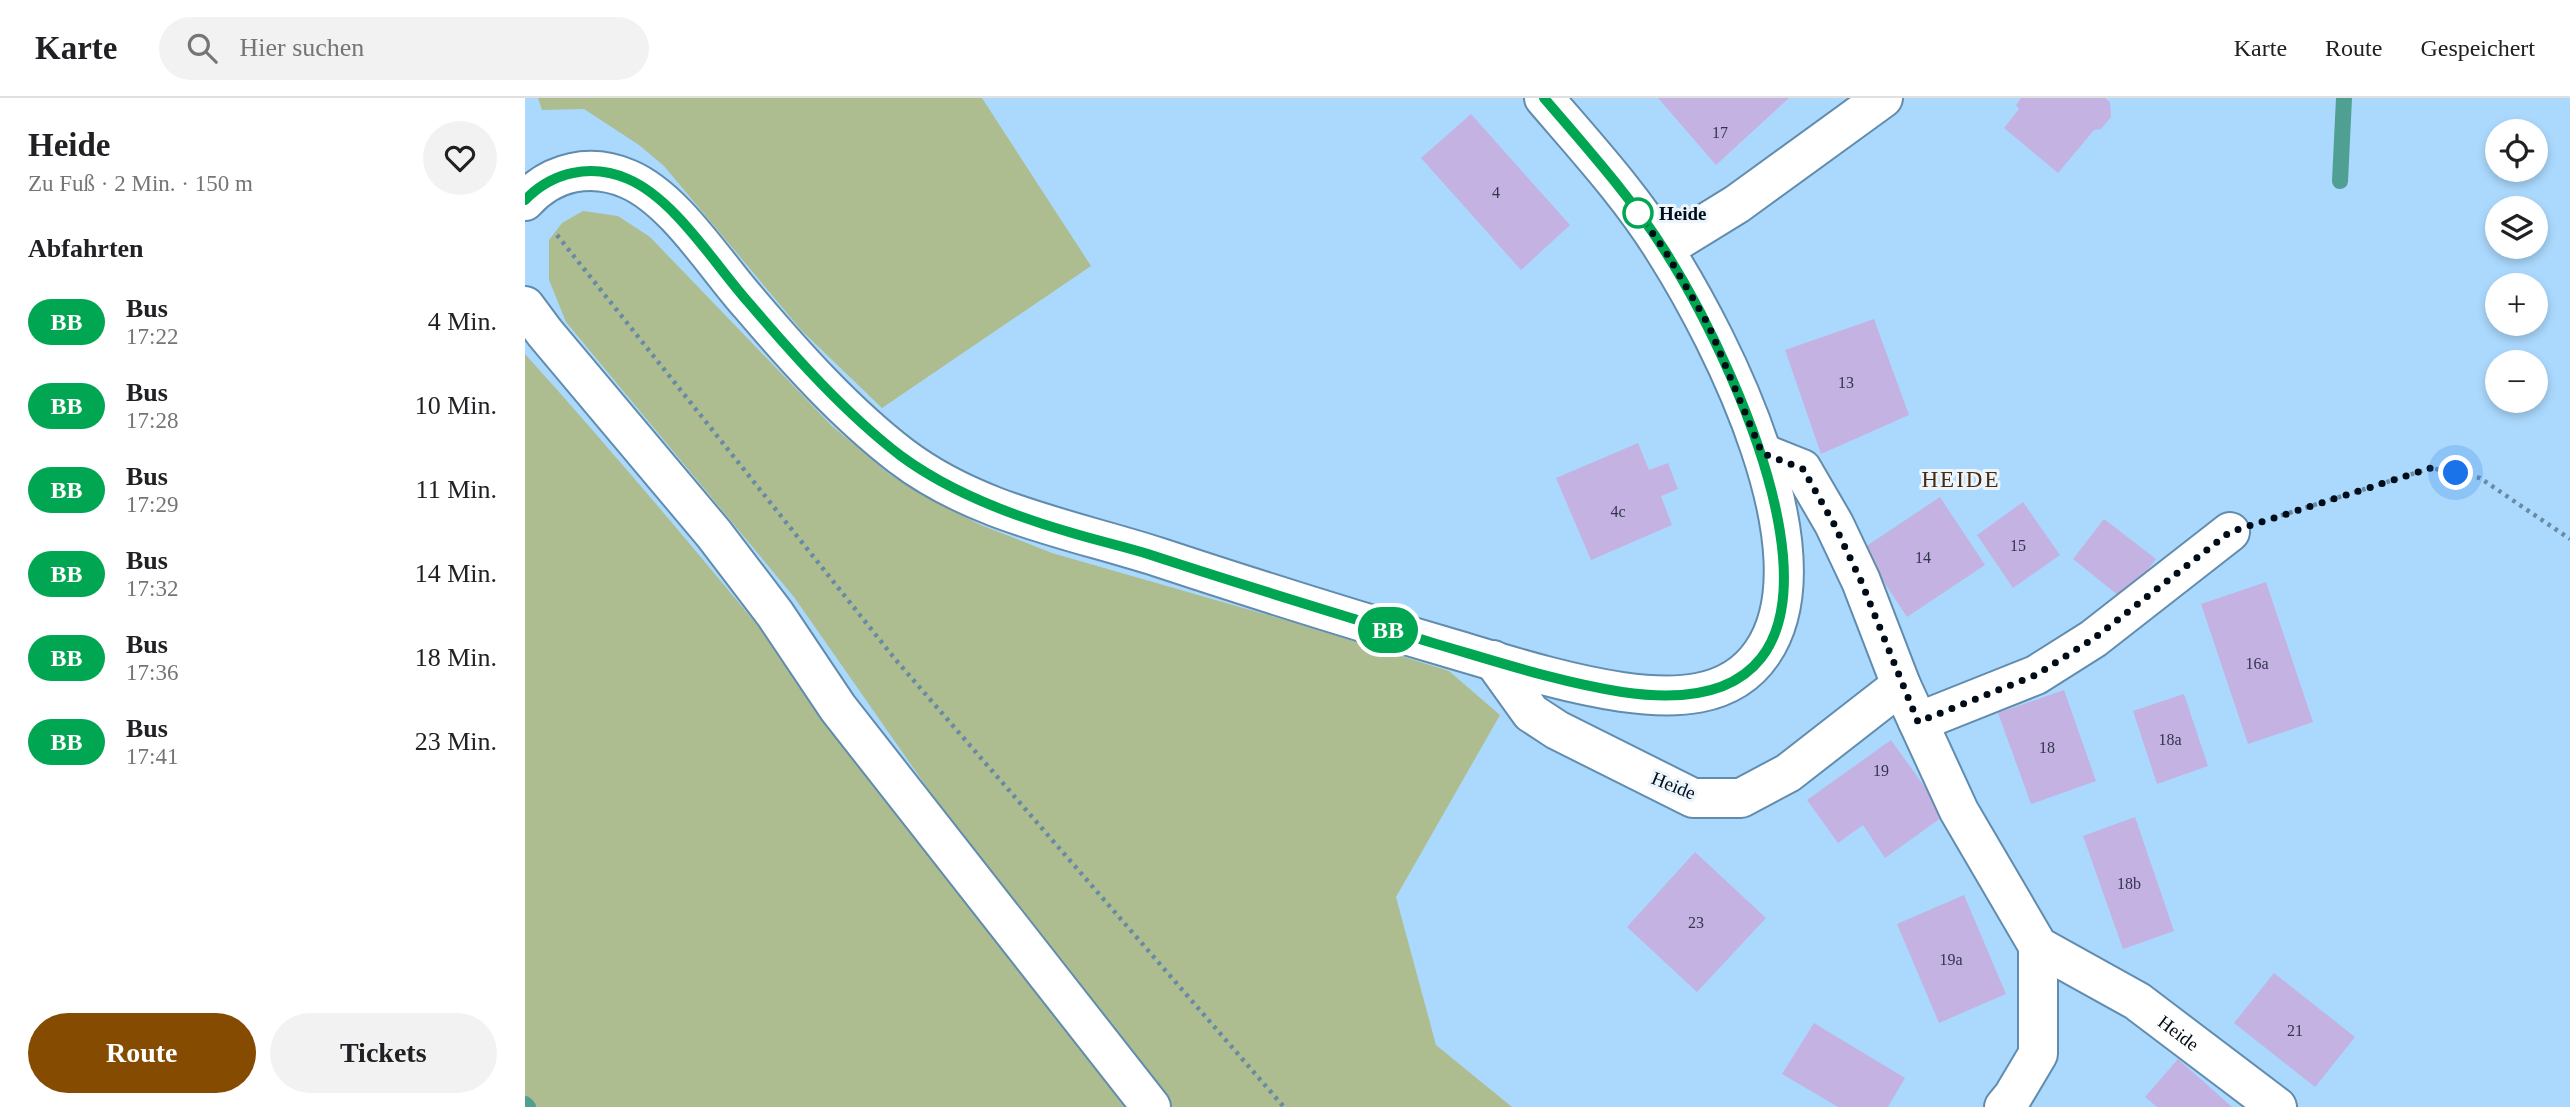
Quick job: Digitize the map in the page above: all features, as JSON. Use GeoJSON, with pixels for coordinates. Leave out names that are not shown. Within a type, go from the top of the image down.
{"type":"FeatureCollection","features":[{"type":"Feature","properties":{"kind":"main road"},"geometry":{"type":"LineString","coordinates":[[526,199],[545,183],[577,171],[610,173],[631,180],[651,192],[670,209],[786,345],[850,411],[899,454],[941,483],[1063,531],[1137,551],[1493,660],[1576,682],[1644,695],[1673,697],[1720,688],[1739,677],[1758,660],[1779,620],[1784,593],[1785,566],[1780,520],[1762,453],[1708,324],[1664,249],[1615,182],[1544,98]]}},
{"type":"Feature","properties":{"kind":"main road"},"geometry":{"type":"LineString","coordinates":[[1664,249],[1737,204],[1883,98]]}},
{"type":"Feature","properties":{"kind":"main road"},"geometry":{"type":"LineString","coordinates":[[525,306],[714,534],[775,614],[838,708],[1151,1107]]}},
{"type":"Feature","properties":{"kind":"main road"},"geometry":{"type":"LineString","coordinates":[[1762,453],[1803,469],[1834,524],[1861,581],[1901,685],[1959,811],[2038,946],[2038,1054],[2004,1107]]}},
{"type":"Feature","properties":{"kind":"main road"},"geometry":{"type":"LineString","coordinates":[[1918,722],[2036,675],[2093,639],[2230,532]]}},
{"type":"Feature","properties":{"kind":"main road","name":"Heide"},"geometry":{"type":"LineString","coordinates":[[1493,660],[1531,713],[1557,730],[1693,798],[1741,797],[1788,773],[1901,685]]}},
{"type":"Feature","properties":{"kind":"main road","name":"Heide"},"geometry":{"type":"LineString","coordinates":[[2038,946],[2137,1001],[2277,1107]]}},
{"type":"Feature","properties":{"kind":"path"},"geometry":{"type":"LineString","coordinates":[[526,199],[895,659],[1284,1107]]}},
{"type":"Feature","properties":{"kind":"path"},"geometry":{"type":"LineString","coordinates":[[2230,532],[2431,468],[2480,478],[2570,539]]}},
{"type":"Feature","properties":{"kind":"green space"},"geometry":{"type":"Polygon","coordinates":[[[538,98],[982,98],[1091,266],[882,408],[802,331],[664,166],[639,145],[584,109],[542,110],[538,98]]]}},
{"type":"Feature","properties":{"kind":"green space"},"geometry":{"type":"Polygon","coordinates":[[[583,211],[618,216],[650,237],[832,426],[889,474],[932,500],[981,525],[1052,553],[1292,622],[1449,671],[1500,715],[1396,897],[1436,1045],[1512,1107],[1164,1107],[1039,948],[794,597],[566,322],[549,280],[549,240],[562,223],[583,211]]]}},
{"type":"Feature","properties":{"kind":"green space"},"geometry":{"type":"Polygon","coordinates":[[[525,354],[606,445],[762,631],[1142,1107],[525,1107],[525,354]]]}},
{"type":"Feature","properties":{"kind":"building"},"geometry":{"type":"Polygon","coordinates":[[[1658,98],[1789,98],[1716,165],[1658,98]]]}},
{"type":"Feature","properties":{"kind":"building"},"geometry":{"type":"Polygon","coordinates":[[[2021,98],[2105,98],[2110,102],[2111,117],[2101,129],[2094,130],[2058,173],[2004,128],[2019,109],[2016,105],[2021,98]]]}},
{"type":"Feature","properties":{"kind":"building"},"geometry":{"type":"Polygon","coordinates":[[[1471,114],[1570,225],[1521,270],[1421,158],[1471,114]]]}},
{"type":"Feature","properties":{"kind":"building"},"geometry":{"type":"Polygon","coordinates":[[[1874,319],[1909,415],[1821,454],[1785,350],[1874,319]]]}},
{"type":"Feature","properties":{"kind":"building"},"geometry":{"type":"Polygon","coordinates":[[[1638,443],[1649,470],[1668,463],[1678,489],[1661,496],[1672,525],[1591,560],[1556,478],[1638,443]]]}},
{"type":"Feature","properties":{"kind":"building"},"geometry":{"type":"Polygon","coordinates":[[[1940,497],[1985,565],[1907,617],[1862,549],[1940,497]]]}},
{"type":"Feature","properties":{"kind":"building"},"geometry":{"type":"Polygon","coordinates":[[[2023,502],[2060,555],[2013,588],[1977,535],[2023,502]]]}},
{"type":"Feature","properties":{"kind":"building"},"geometry":{"type":"Polygon","coordinates":[[[2104,519],[2156,559],[2124,600],[2073,559],[2104,519]]]}},
{"type":"Feature","properties":{"kind":"building"},"geometry":{"type":"Polygon","coordinates":[[[2266,582],[2313,722],[2248,744],[2201,604],[2266,582]]]}},
{"type":"Feature","properties":{"kind":"building"},"geometry":{"type":"Polygon","coordinates":[[[2064,690],[2096,781],[2031,804],[1998,713],[2064,690]]]}},
{"type":"Feature","properties":{"kind":"building"},"geometry":{"type":"Polygon","coordinates":[[[2184,694],[2208,766],[2157,784],[2133,711],[2184,694]]]}},
{"type":"Feature","properties":{"kind":"building"},"geometry":{"type":"Polygon","coordinates":[[[1891,740],[1945,815],[1885,858],[1863,825],[1838,843],[1807,800],[1891,740]]]}},
{"type":"Feature","properties":{"kind":"building"},"geometry":{"type":"Polygon","coordinates":[[[2135,817],[2174,931],[2123,949],[2083,836],[2135,817]]]}},
{"type":"Feature","properties":{"kind":"building"},"geometry":{"type":"Polygon","coordinates":[[[1695,852],[1766,918],[1697,992],[1627,927],[1695,852]]]}},
{"type":"Feature","properties":{"kind":"building"},"geometry":{"type":"Polygon","coordinates":[[[1964,895],[2006,994],[1939,1023],[1897,924],[1964,895]]]}},
{"type":"Feature","properties":{"kind":"building"},"geometry":{"type":"Polygon","coordinates":[[[2274,973],[2355,1037],[2315,1087],[2234,1023],[2274,973]]]}},
{"type":"Feature","properties":{"kind":"building"},"geometry":{"type":"Polygon","coordinates":[[[1814,1023],[1905,1078],[1888,1107],[1838,1107],[1782,1074],[1814,1023]]]}},
{"type":"Feature","properties":{"kind":"building"},"geometry":{"type":"Polygon","coordinates":[[[2178,1059],[2232,1107],[2157,1107],[2145,1097],[2178,1059]]]}},
{"type":"Feature","properties":{"kind":"waterway"},"geometry":{"type":"LineString","coordinates":[[2340,181],[2344,98]]}},
{"type":"Feature","properties":{"kind":"waterway"},"geometry":{"type":"LineString","coordinates":[[525,1104],[528,1107]]}},
{"type":"Feature","properties":{"kind":"bus line","name":"BB"},"geometry":{"type":"LineString","coordinates":[[525,200],[545,183],[577,171],[610,173],[631,180],[651,192],[670,209],[786,345],[850,411],[899,454],[941,483],[990,504],[1063,531],[1137,551],[1378,627],[1576,682],[1614,691],[1673,697],[1720,688],[1739,677],[1758,660],[1779,620],[1784,593],[1785,566],[1780,520],[1762,453],[1708,324],[1664,249],[1615,182],[1544,98]]}},
{"type":"Feature","properties":{"kind":"place","name":"Heide"},"geometry":{"type":"Point","coordinates":[1638,213]}},
{"type":"Feature","properties":{"kind":"district","name":"HEIDE"},"geometry":{"type":"Point","coordinates":[1961,479]}},
{"type":"Feature","properties":{"kind":"route"},"geometry":{"type":"LineString","coordinates":[[1638,213],[1664,249],[1708,324],[1762,453],[1803,469],[1834,524],[1861,581],[1918,722],[2036,675],[2093,639],[2230,532],[2431,468],[2456,473]]}}]}
